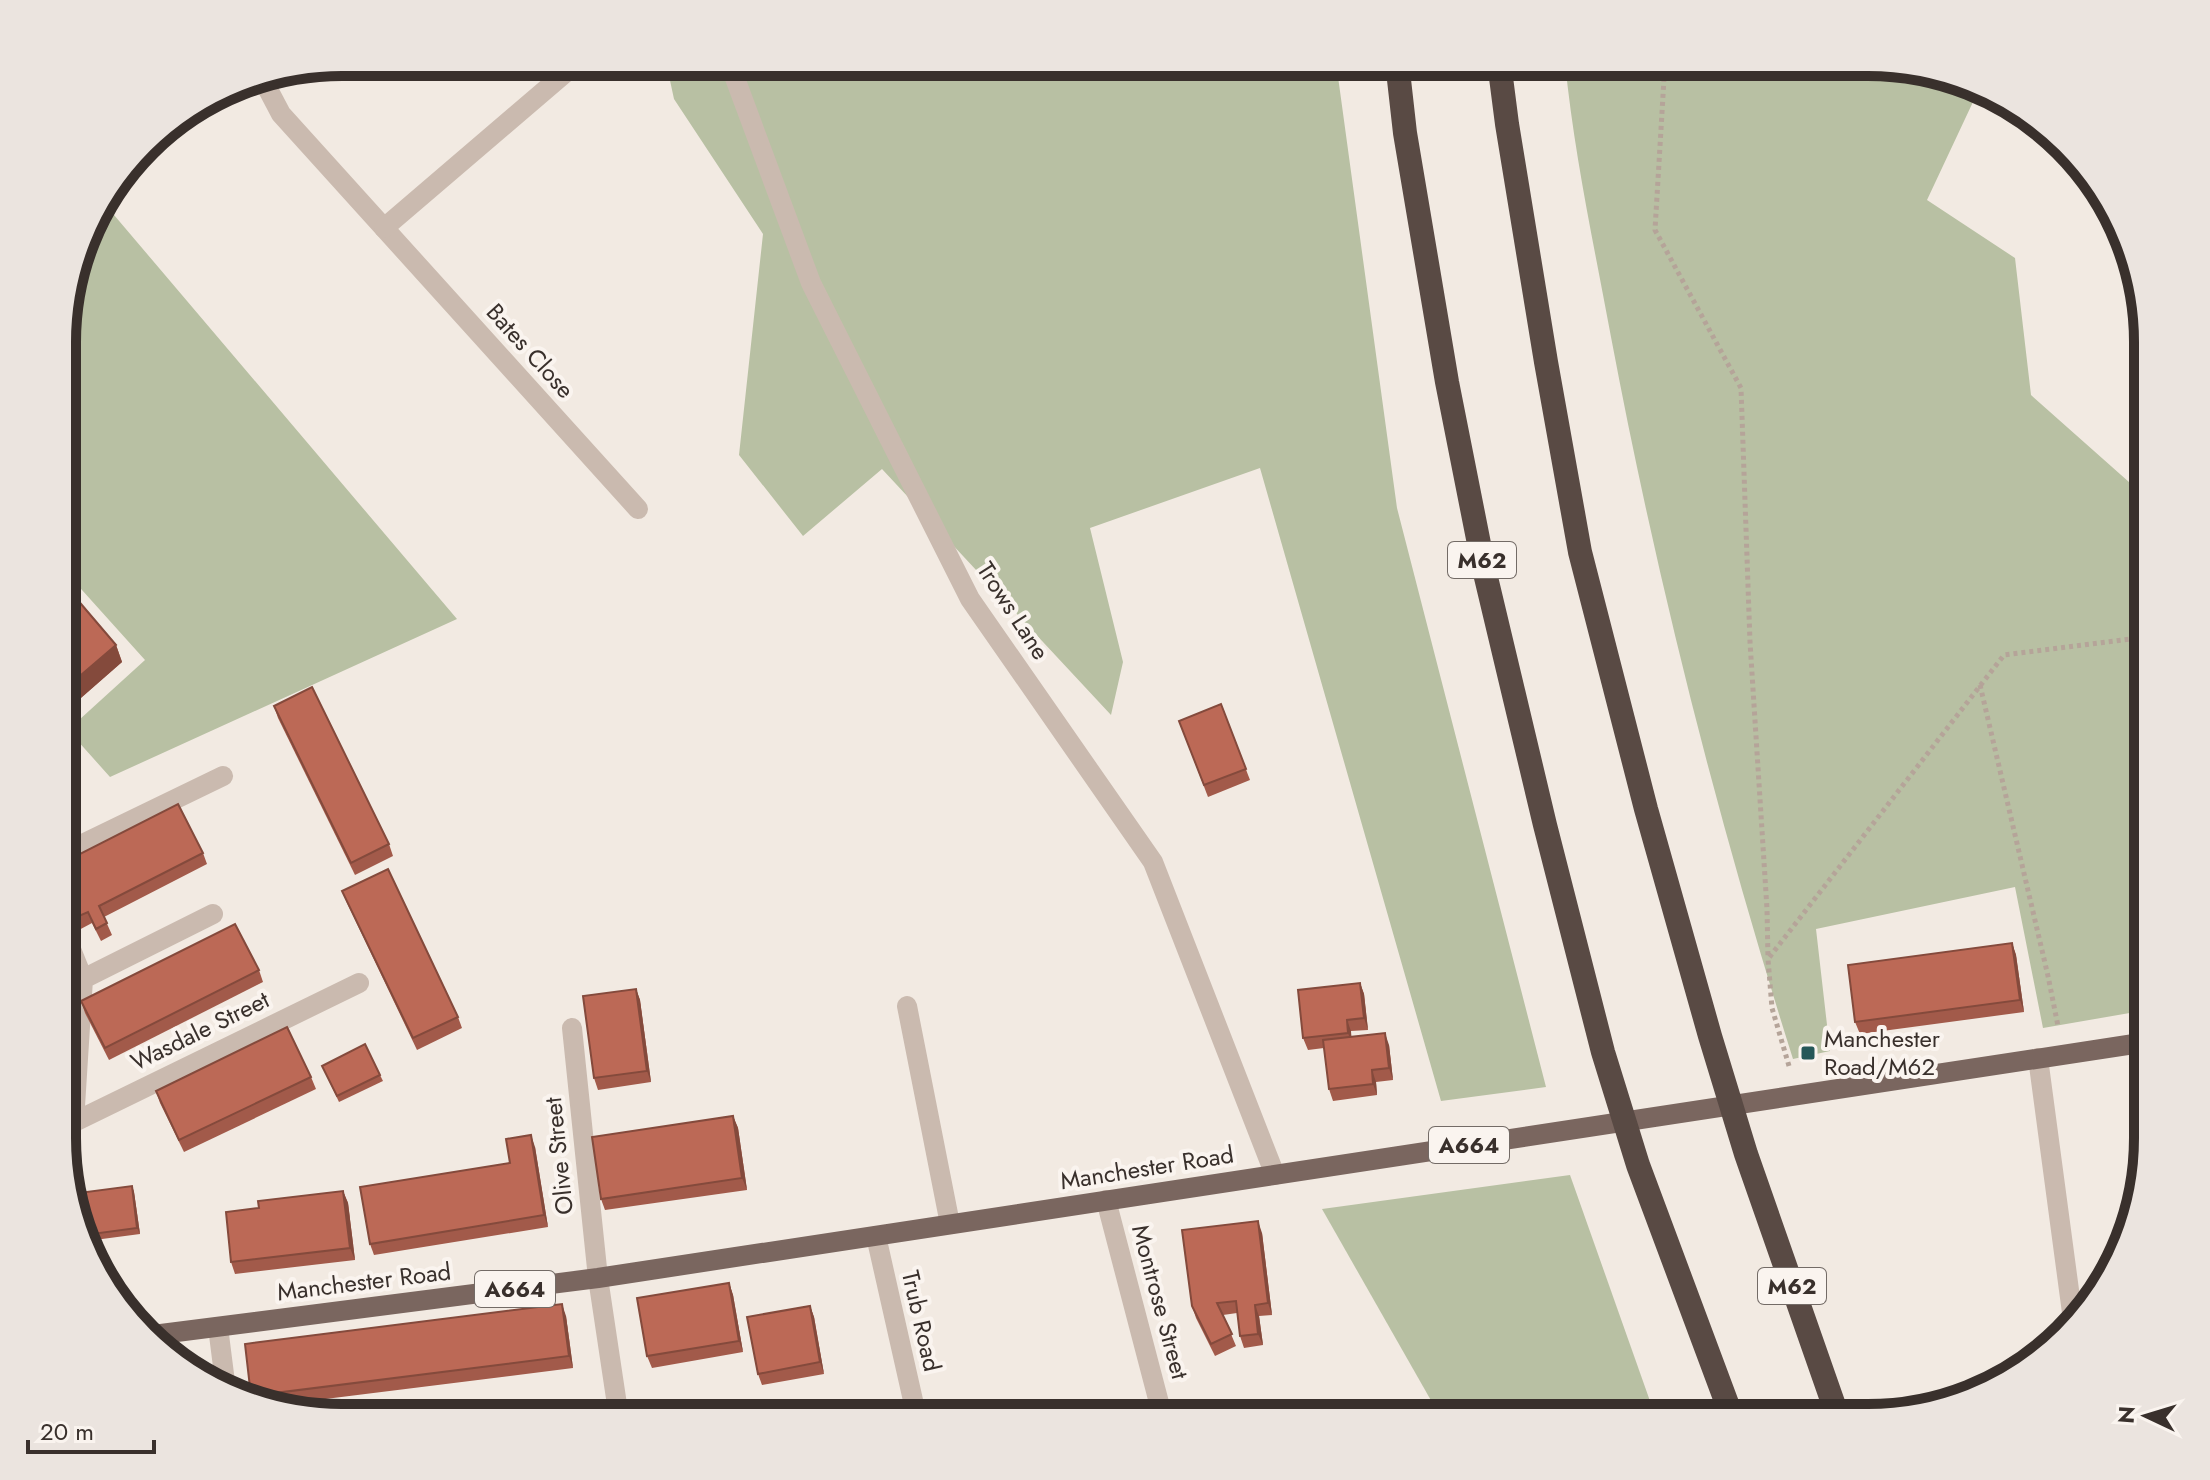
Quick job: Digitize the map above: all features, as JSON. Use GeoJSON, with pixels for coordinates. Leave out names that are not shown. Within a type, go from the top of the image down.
{"type":"FeatureCollection","features":[{"type":"Feature","properties":{"kind":"highway","name":"M62"},"geometry":{"type":"LineString","coordinates":[[1399,76],[1405,133],[1447,382],[1484,569],[1545,825],[1603,1052],[1638,1165],[1727,1403]]}},
{"type":"Feature","properties":{"kind":"highway","name":"M62"},"geometry":{"type":"LineString","coordinates":[[1501,76],[1580,552],[1646,809],[1710,1036],[1746,1154],[1833,1403]]}},
{"type":"Feature","properties":{"kind":"main road","name":"Manchester Road"},"geometry":{"type":"LineString","coordinates":[[163,1334],[598,1278],[2133,1044]]}},
{"type":"Feature","properties":{"kind":"street"},"geometry":{"type":"LineString","coordinates":[[384,228],[562,76]]}},
{"type":"Feature","properties":{"kind":"street","name":"Trows Lane"},"geometry":{"type":"LineString","coordinates":[[734,76],[811,283],[970,599],[1153,862],[1275,1175]]}},
{"type":"Feature","properties":{"kind":"street","name":"Bates Close"},"geometry":{"type":"LineString","coordinates":[[267,87],[281,114],[638,509]]}},
{"type":"Feature","properties":{"kind":"street"},"geometry":{"type":"LineString","coordinates":[[76,847],[223,776]]}},
{"type":"Feature","properties":{"kind":"street"},"geometry":{"type":"LineString","coordinates":[[83,979],[213,914]]}},
{"type":"Feature","properties":{"kind":"street"},"geometry":{"type":"LineString","coordinates":[[76,962],[83,979],[76,1052]]}},
{"type":"Feature","properties":{"kind":"street","name":"Wasdale Street"},"geometry":{"type":"LineString","coordinates":[[76,1121],[359,983]]}},
{"type":"Feature","properties":{"kind":"street"},"geometry":{"type":"LineString","coordinates":[[907,1006],[950,1224]]}},
{"type":"Feature","properties":{"kind":"street","name":"Olive Street"},"geometry":{"type":"LineString","coordinates":[[572,1028],[598,1278],[617,1404]]}},
{"type":"Feature","properties":{"kind":"street"},"geometry":{"type":"LineString","coordinates":[[2038,1058],[2072,1309]]}},
{"type":"Feature","properties":{"kind":"street","name":"Montrose Street"},"geometry":{"type":"LineString","coordinates":[[1106,1200],[1159,1403]]}},
{"type":"Feature","properties":{"kind":"street","name":"Trub Road"},"geometry":{"type":"LineString","coordinates":[[876,1236],[914,1404]]}},
{"type":"Feature","properties":{"kind":"street"},"geometry":{"type":"LineString","coordinates":[[218,1327],[224,1377]]}},
{"type":"Feature","properties":{"kind":"path"},"geometry":{"type":"LineString","coordinates":[[1664,76],[1655,230],[1741,388],[1750,642],[1768,959],[1772,1008],[1797,1095]]}},
{"type":"Feature","properties":{"kind":"path"},"geometry":{"type":"LineString","coordinates":[[1768,959],[2004,655],[2133,639]]}},
{"type":"Feature","properties":{"kind":"path"},"geometry":{"type":"LineString","coordinates":[[1980,685],[2048,976],[2063,1055]]}},
{"type":"Feature","properties":{"kind":"green space"},"geometry":{"type":"Polygon","coordinates":[[[669,76],[1338,76],[1397,508],[1546,1087],[1441,1101],[1260,468],[1090,528],[1123,662],[1111,715],[882,469],[803,536],[739,455],[763,234],[674,99],[669,76]]]}},
{"type":"Feature","properties":{"kind":"green space"},"geometry":{"type":"Polygon","coordinates":[[[1567,76],[1868,76],[1920,81],[1975,98],[1927,200],[2015,258],[2031,395],[2133,486],[2133,1012],[2043,1028],[2015,887],[1816,929],[1830,1051],[1793,1059],[1739,881],[1669,610],[1629,428],[1574,131],[1567,76]]]}},
{"type":"Feature","properties":{"kind":"green space"},"geometry":{"type":"Polygon","coordinates":[[[111,211],[457,619],[110,777],[76,739],[76,723],[145,660],[76,583],[78,307],[96,240],[111,211]]]}},
{"type":"Feature","properties":{"kind":"green space"},"geometry":{"type":"Polygon","coordinates":[[[1570,1175],[1651,1403],[1433,1403],[1322,1209],[1570,1175]]]}},
{"type":"Feature","properties":{"kind":"building"},"geometry":{"type":"Polygon","coordinates":[[[76,598],[116,645],[76,679],[76,598]]]}},
{"type":"Feature","properties":{"kind":"building"},"geometry":{"type":"Polygon","coordinates":[[[312,687],[389,844],[351,863],[274,706],[312,687]]]}},
{"type":"Feature","properties":{"kind":"building"},"geometry":{"type":"Polygon","coordinates":[[[1221,704],[1246,769],[1204,785],[1179,721],[1221,704]]]}},
{"type":"Feature","properties":{"kind":"building"},"geometry":{"type":"Polygon","coordinates":[[[178,804],[203,853],[99,906],[107,923],[96,929],[88,912],[76,917],[76,856],[178,804]]]}},
{"type":"Feature","properties":{"kind":"building"},"geometry":{"type":"Polygon","coordinates":[[[388,869],[458,1017],[413,1038],[342,891],[388,869]]]}},
{"type":"Feature","properties":{"kind":"building"},"geometry":{"type":"Polygon","coordinates":[[[235,924],[259,970],[105,1048],[81,1001],[235,924]]]}},
{"type":"Feature","properties":{"kind":"building"},"geometry":{"type":"Polygon","coordinates":[[[2012,943],[2020,1000],[1855,1022],[1848,965],[2012,943]]]}},
{"type":"Feature","properties":{"kind":"building"},"geometry":{"type":"Polygon","coordinates":[[[1360,983],[1364,1018],[1347,1020],[1348,1033],[1303,1038],[1298,990],[1360,983]]]}},
{"type":"Feature","properties":{"kind":"building"},"geometry":{"type":"Polygon","coordinates":[[[636,989],[647,1071],[594,1078],[583,996],[636,989]]]}},
{"type":"Feature","properties":{"kind":"building"},"geometry":{"type":"Polygon","coordinates":[[[287,1027],[311,1077],[179,1140],[156,1091],[287,1027]]]}},
{"type":"Feature","properties":{"kind":"building"},"geometry":{"type":"Polygon","coordinates":[[[1385,1033],[1389,1068],[1372,1070],[1373,1084],[1329,1089],[1323,1040],[1385,1033]]]}},
{"type":"Feature","properties":{"kind":"building"},"geometry":{"type":"Polygon","coordinates":[[[365,1044],[380,1075],[337,1096],[322,1066],[365,1044]]]}},
{"type":"Feature","properties":{"kind":"building"},"geometry":{"type":"Polygon","coordinates":[[[733,1116],[742,1178],[601,1199],[592,1137],[733,1116]]]}},
{"type":"Feature","properties":{"kind":"building"},"geometry":{"type":"Polygon","coordinates":[[[531,1135],[544,1215],[370,1244],[360,1187],[510,1163],[506,1139],[531,1135]]]}},
{"type":"Feature","properties":{"kind":"building"},"geometry":{"type":"Polygon","coordinates":[[[132,1186],[137,1228],[94,1234],[82,1193],[132,1186]]]}},
{"type":"Feature","properties":{"kind":"building"},"geometry":{"type":"Polygon","coordinates":[[[343,1191],[350,1248],[231,1262],[226,1212],[259,1208],[258,1201],[343,1191]]]}},
{"type":"Feature","properties":{"kind":"building"},"geometry":{"type":"Polygon","coordinates":[[[1258,1221],[1268,1303],[1255,1305],[1258,1334],[1240,1336],[1236,1301],[1217,1303],[1232,1334],[1211,1344],[1192,1306],[1182,1230],[1258,1221]]]}},
{"type":"Feature","properties":{"kind":"building"},"geometry":{"type":"Polygon","coordinates":[[[729,1283],[739,1341],[647,1356],[637,1298],[729,1283]]]}},
{"type":"Feature","properties":{"kind":"building"},"geometry":{"type":"Polygon","coordinates":[[[562,1304],[569,1356],[270,1394],[250,1388],[245,1344],[562,1304]]]}},
{"type":"Feature","properties":{"kind":"building"},"geometry":{"type":"Polygon","coordinates":[[[810,1306],[820,1362],[758,1374],[747,1317],[810,1306]]]}},
{"type":"Feature","properties":{"kind":"place","name":"Manchester Road/M62"},"geometry":{"type":"Point","coordinates":[1808,1053]}}]}
